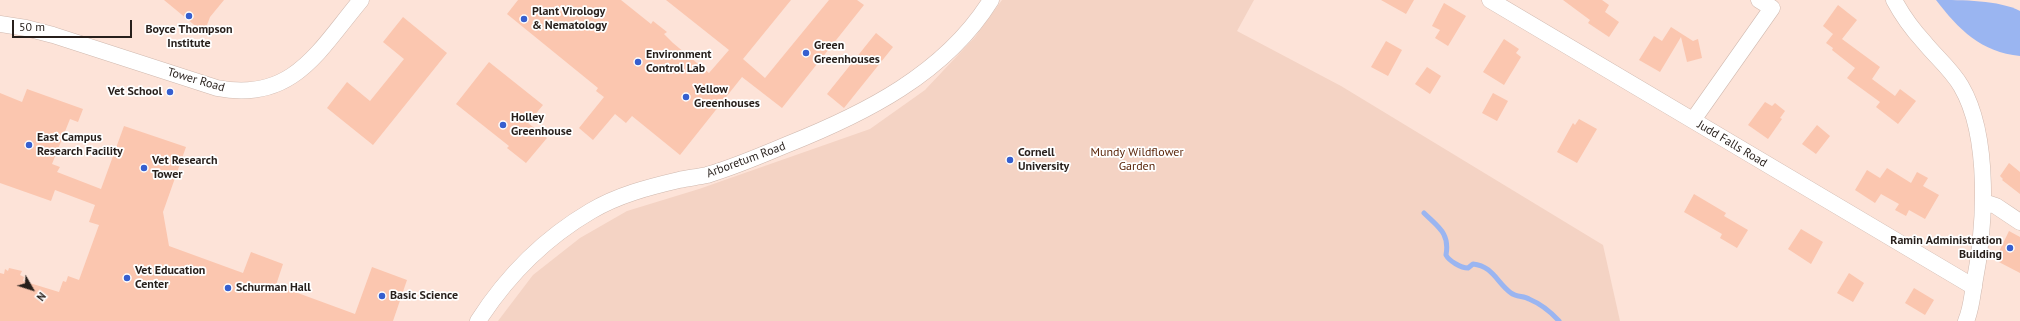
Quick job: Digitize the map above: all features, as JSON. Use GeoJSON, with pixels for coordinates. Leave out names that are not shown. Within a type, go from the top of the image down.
{"type":"FeatureCollection","features":[{"type":"Feature","properties":{"kind":"street","name":"Tower Road"},"geometry":{"type":"LineString","coordinates":[[0,24],[20,26],[53,35],[217,88],[237,91],[250,90],[281,83],[302,69],[361,0]]}},
{"type":"Feature","properties":{"kind":"street","name":"Arboretum Road"},"geometry":{"type":"LineString","coordinates":[[478,321],[524,263],[568,226],[592,210],[618,198],[654,186],[703,176],[731,168],[825,130],[866,111],[899,91],[930,67],[958,41],[984,11],[991,0]]}},
{"type":"Feature","properties":{"kind":"street","name":"Judd Falls Road"},"geometry":{"type":"LineString","coordinates":[[1490,0],[1974,287]]}},
{"type":"Feature","properties":{"kind":"street"},"geometry":{"type":"LineString","coordinates":[[1693,120],[1772,8],[1759,0]]}},
{"type":"Feature","properties":{"kind":"street"},"geometry":{"type":"LineString","coordinates":[[1894,0],[1911,27],[1954,75],[1966,96],[1978,138],[1984,202],[1980,256],[1966,321]]}},
{"type":"Feature","properties":{"kind":"street"},"geometry":{"type":"LineString","coordinates":[[1984,202],[1996,206],[2020,222]]}},
{"type":"Feature","properties":{"kind":"shaded area","name":"Cornell University"},"geometry":{"type":"Polygon","coordinates":[[[0,0],[2020,0],[2020,321],[0,321],[0,0]]]}},
{"type":"Feature","properties":{"kind":"green space","name":"Mundy Wildflower Garden"},"geometry":{"type":"Polygon","coordinates":[[[1002,0],[1254,0],[1237,31],[1341,86],[1603,245],[1620,321],[498,321],[533,275],[580,238],[627,211],[699,189],[870,129],[925,90],[975,37],[1002,0]]]}},
{"type":"Feature","properties":{"kind":"water"},"geometry":{"type":"Polygon","coordinates":[[[1936,0],[1991,3],[2011,7],[2020,11],[2020,56],[1994,50],[1972,38],[1953,21],[1936,0]]]}},
{"type":"Feature","properties":{"kind":"building","name":"Boyce Thompson Institute"},"geometry":{"type":"Polygon","coordinates":[[[164,0],[224,0],[210,17],[204,33],[164,0]]]}},
{"type":"Feature","properties":{"kind":"building"},"geometry":{"type":"Polygon","coordinates":[[[518,0],[621,0],[651,24],[653,21],[667,32],[664,34],[673,43],[709,73],[729,50],[666,0],[791,0],[743,59],[765,78],[829,0],[857,0],[864,5],[782,108],[742,77],[680,155],[632,116],[626,123],[615,114],[593,140],[579,128],[604,97],[596,91],[598,88],[507,14],[518,0]]]}},
{"type":"Feature","properties":{"kind":"building"},"geometry":{"type":"Polygon","coordinates":[[[1381,0],[1414,0],[1406,14],[1381,0]]]}},
{"type":"Feature","properties":{"kind":"building"},"geometry":{"type":"Polygon","coordinates":[[[1563,0],[1602,0],[1609,5],[1605,12],[1619,22],[1609,37],[1588,23],[1590,20],[1563,0]]]}},
{"type":"Feature","properties":{"kind":"building"},"geometry":{"type":"Polygon","coordinates":[[[1444,3],[1466,16],[1448,46],[1435,38],[1440,30],[1432,26],[1444,3]]]}},
{"type":"Feature","properties":{"kind":"building"},"geometry":{"type":"Polygon","coordinates":[[[1838,5],[1857,20],[1842,39],[1880,67],[1872,79],[1895,96],[1900,89],[1916,101],[1898,124],[1876,107],[1880,102],[1847,78],[1855,68],[1832,50],[1833,48],[1826,43],[1833,34],[1823,26],[1838,5]]]}},
{"type":"Feature","properties":{"kind":"building"},"geometry":{"type":"Polygon","coordinates":[[[403,17],[447,53],[373,145],[327,108],[347,82],[370,101],[404,59],[383,42],[403,17]]]}},
{"type":"Feature","properties":{"kind":"building"},"geometry":{"type":"Polygon","coordinates":[[[1671,27],[1693,41],[1698,39],[1702,58],[1687,62],[1681,37],[1660,72],[1639,60],[1654,36],[1662,41],[1671,27]]]}},
{"type":"Feature","properties":{"kind":"building"},"geometry":{"type":"Polygon","coordinates":[[[876,33],[893,47],[844,108],[827,94],[876,33]]]}},
{"type":"Feature","properties":{"kind":"building"},"geometry":{"type":"Polygon","coordinates":[[[1504,39],[1519,49],[1516,53],[1521,57],[1504,85],[1483,72],[1504,39]]]}},
{"type":"Feature","properties":{"kind":"building"},"geometry":{"type":"Polygon","coordinates":[[[1386,41],[1402,50],[1388,76],[1371,67],[1386,41]]]}},
{"type":"Feature","properties":{"kind":"building"},"geometry":{"type":"Polygon","coordinates":[[[489,62],[543,105],[528,123],[547,138],[526,163],[507,148],[509,146],[456,104],[489,62]]]}},
{"type":"Feature","properties":{"kind":"building"},"geometry":{"type":"Polygon","coordinates":[[[1427,67],[1441,76],[1430,94],[1415,84],[1427,67]]]}},
{"type":"Feature","properties":{"kind":"building"},"geometry":{"type":"Polygon","coordinates":[[[27,89],[83,109],[78,122],[70,119],[52,164],[60,167],[57,172],[101,189],[124,126],[186,147],[163,212],[169,246],[243,273],[251,252],[283,264],[276,285],[355,314],[372,267],[407,280],[393,321],[0,321],[0,273],[4,274],[5,269],[8,271],[9,268],[22,271],[20,275],[24,277],[23,281],[59,292],[63,281],[66,282],[68,276],[79,280],[99,225],[89,222],[95,205],[55,190],[51,201],[0,183],[0,93],[22,102],[27,89]]]}},
{"type":"Feature","properties":{"kind":"building"},"geometry":{"type":"Polygon","coordinates":[[[1493,93],[1508,101],[1497,121],[1482,113],[1493,93]]]}},
{"type":"Feature","properties":{"kind":"building"},"geometry":{"type":"Polygon","coordinates":[[[1765,102],[1772,106],[1775,103],[1785,111],[1780,118],[1782,119],[1768,139],[1748,125],[1765,102]]]}},
{"type":"Feature","properties":{"kind":"building"},"geometry":{"type":"Polygon","coordinates":[[[1579,119],[1597,129],[1577,163],[1557,152],[1573,123],[1575,125],[1579,119]]]}},
{"type":"Feature","properties":{"kind":"building"},"geometry":{"type":"Polygon","coordinates":[[[1817,125],[1830,136],[1816,154],[1802,144],[1817,125]]]}},
{"type":"Feature","properties":{"kind":"building"},"geometry":{"type":"Polygon","coordinates":[[[2009,163],[2020,172],[2020,194],[2002,180],[2003,179],[2000,176],[2009,163]]]}},
{"type":"Feature","properties":{"kind":"building"},"geometry":{"type":"Polygon","coordinates":[[[1887,168],[1911,183],[1917,172],[1928,178],[1923,186],[1939,195],[1925,219],[1909,210],[1906,216],[1895,210],[1899,204],[1881,194],[1875,203],[1855,190],[1867,170],[1880,178],[1887,168]]]}},
{"type":"Feature","properties":{"kind":"building"},"geometry":{"type":"Polygon","coordinates":[[[1694,194],[1726,213],[1724,216],[1748,230],[1737,248],[1720,238],[1722,234],[1684,212],[1694,194]]]}},
{"type":"Feature","properties":{"kind":"building"},"geometry":{"type":"Polygon","coordinates":[[[1801,229],[1823,242],[1811,264],[1788,249],[1801,229]]]}},
{"type":"Feature","properties":{"kind":"building","name":"Ramin Administration Building"},"geometry":{"type":"Polygon","coordinates":[[[2009,231],[2020,237],[2020,273],[1995,260],[2009,231]]]}},
{"type":"Feature","properties":{"kind":"building"},"geometry":{"type":"Polygon","coordinates":[[[1849,273],[1864,283],[1853,302],[1837,293],[1849,273]]]}},
{"type":"Feature","properties":{"kind":"building"},"geometry":{"type":"Polygon","coordinates":[[[1914,288],[1934,300],[1925,315],[1905,303],[1914,288]]]}},
{"type":"Feature","properties":{"kind":"waterway"},"geometry":{"type":"LineString","coordinates":[[1424,213],[1442,231],[1446,241],[1446,255],[1452,262],[1465,268],[1468,268],[1473,264],[1480,265],[1490,271],[1511,293],[1537,303],[1549,311],[1559,321]]}},
{"type":"Feature","properties":{"kind":"place","name":"Boyce Thompson Institute"},"geometry":{"type":"Point","coordinates":[189,16]}},
{"type":"Feature","properties":{"kind":"place","name":"Plant Virology & Nematology"},"geometry":{"type":"Point","coordinates":[524,19]}},
{"type":"Feature","properties":{"kind":"place","name":"Green Greenhouses"},"geometry":{"type":"Point","coordinates":[806,53]}},
{"type":"Feature","properties":{"kind":"place","name":"Environment Control Lab"},"geometry":{"type":"Point","coordinates":[638,62]}},
{"type":"Feature","properties":{"kind":"place","name":"Vet School"},"geometry":{"type":"Point","coordinates":[170,92]}},
{"type":"Feature","properties":{"kind":"place","name":"Yellow Greenhouses"},"geometry":{"type":"Point","coordinates":[686,97]}},
{"type":"Feature","properties":{"kind":"place","name":"Holley Greenhouse"},"geometry":{"type":"Point","coordinates":[503,125]}},
{"type":"Feature","properties":{"kind":"place","name":"East Campus Research Facility"},"geometry":{"type":"Point","coordinates":[29,145]}},
{"type":"Feature","properties":{"kind":"place","name":"Cornell University"},"geometry":{"type":"Point","coordinates":[1010,160]}},
{"type":"Feature","properties":{"kind":"place","name":"Vet Research Tower"},"geometry":{"type":"Point","coordinates":[144,168]}},
{"type":"Feature","properties":{"kind":"place","name":"Ramin Administration Building"},"geometry":{"type":"Point","coordinates":[2010,248]}},
{"type":"Feature","properties":{"kind":"place","name":"Vet Education Center"},"geometry":{"type":"Point","coordinates":[127,278]}},
{"type":"Feature","properties":{"kind":"place","name":"Schurman Hall"},"geometry":{"type":"Point","coordinates":[228,288]}},
{"type":"Feature","properties":{"kind":"place","name":"Basic Science"},"geometry":{"type":"Point","coordinates":[382,296]}}]}
